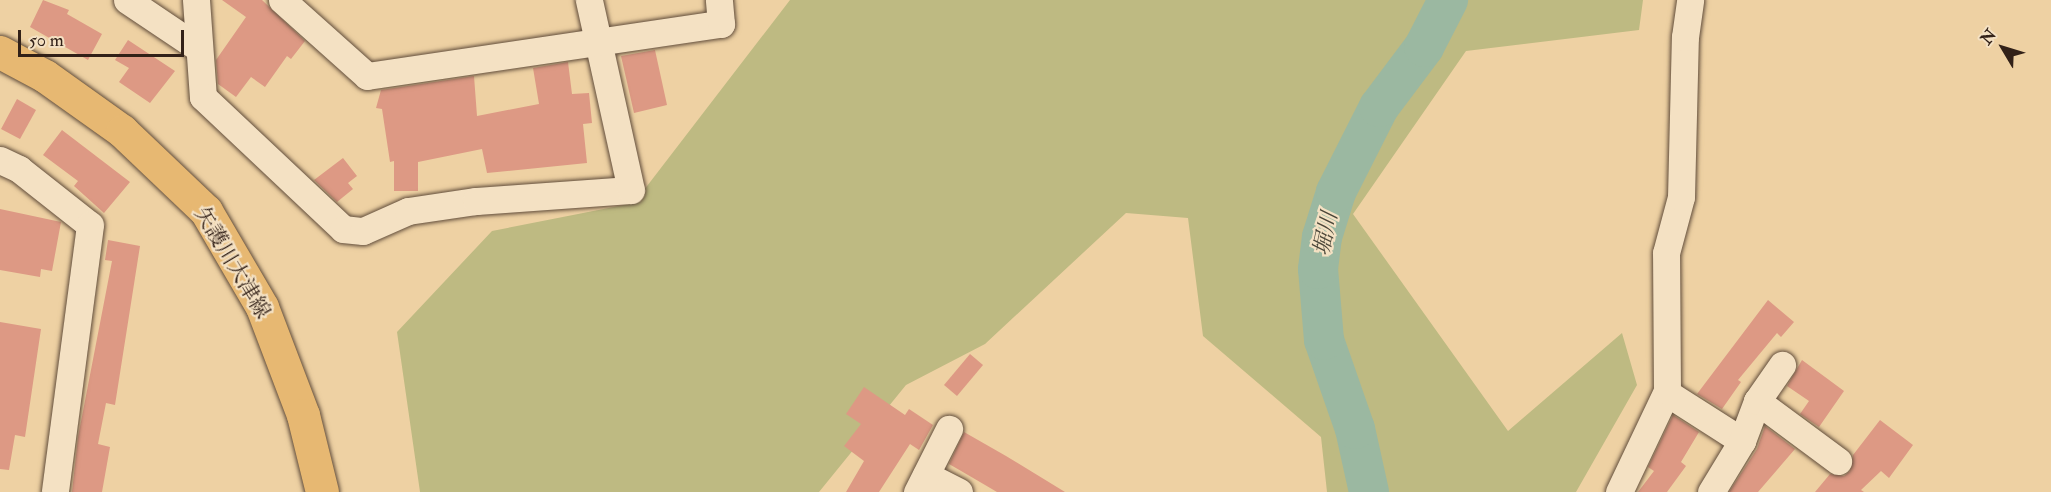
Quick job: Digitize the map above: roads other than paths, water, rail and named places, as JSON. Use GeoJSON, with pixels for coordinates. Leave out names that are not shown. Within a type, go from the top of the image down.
{"type":"FeatureCollection","features":[{"type":"Feature","properties":{"kind":"main road","name":"矢護川大津線"},"geometry":{"type":"LineString","coordinates":[[0,52],[45,76],[122,131],[206,211],[261,307],[303,415],[322,492]]}},
{"type":"Feature","properties":{"kind":"street"},"geometry":{"type":"LineString","coordinates":[[127,0],[197,46]]}},
{"type":"Feature","properties":{"kind":"street"},"geometry":{"type":"LineString","coordinates":[[196,0],[197,46],[203,96],[343,229],[363,231],[408,211],[476,201],[631,190],[589,0]]}},
{"type":"Feature","properties":{"kind":"street"},"geometry":{"type":"LineString","coordinates":[[282,0],[367,76],[599,40],[721,24],[719,0]]}},
{"type":"Feature","properties":{"kind":"street"},"geometry":{"type":"LineString","coordinates":[[1619,492],[1667,393],[1666,253],[1681,197],[1685,37],[1690,0]]}},
{"type":"Feature","properties":{"kind":"street"},"geometry":{"type":"LineString","coordinates":[[0,160],[19,169],[90,225],[55,492]]}},
{"type":"Feature","properties":{"kind":"street"},"geometry":{"type":"LineString","coordinates":[[1711,492],[1742,441],[1757,401],[1782,365]]}},
{"type":"Feature","properties":{"kind":"street"},"geometry":{"type":"LineString","coordinates":[[1667,393],[1742,441]]}},
{"type":"Feature","properties":{"kind":"street"},"geometry":{"type":"LineString","coordinates":[[1757,401],[1838,461]]}},
{"type":"Feature","properties":{"kind":"street"},"geometry":{"type":"LineString","coordinates":[[949,429],[922,483],[959,492]]}},
{"type":"Feature","properties":{"kind":"waterway","name":"堀川"},"geometry":{"type":"LineString","coordinates":[[1369,492],[1355,429],[1324,340],[1318,269],[1322,237],[1336,192],[1379,107],[1424,47],[1448,0]]}}]}
